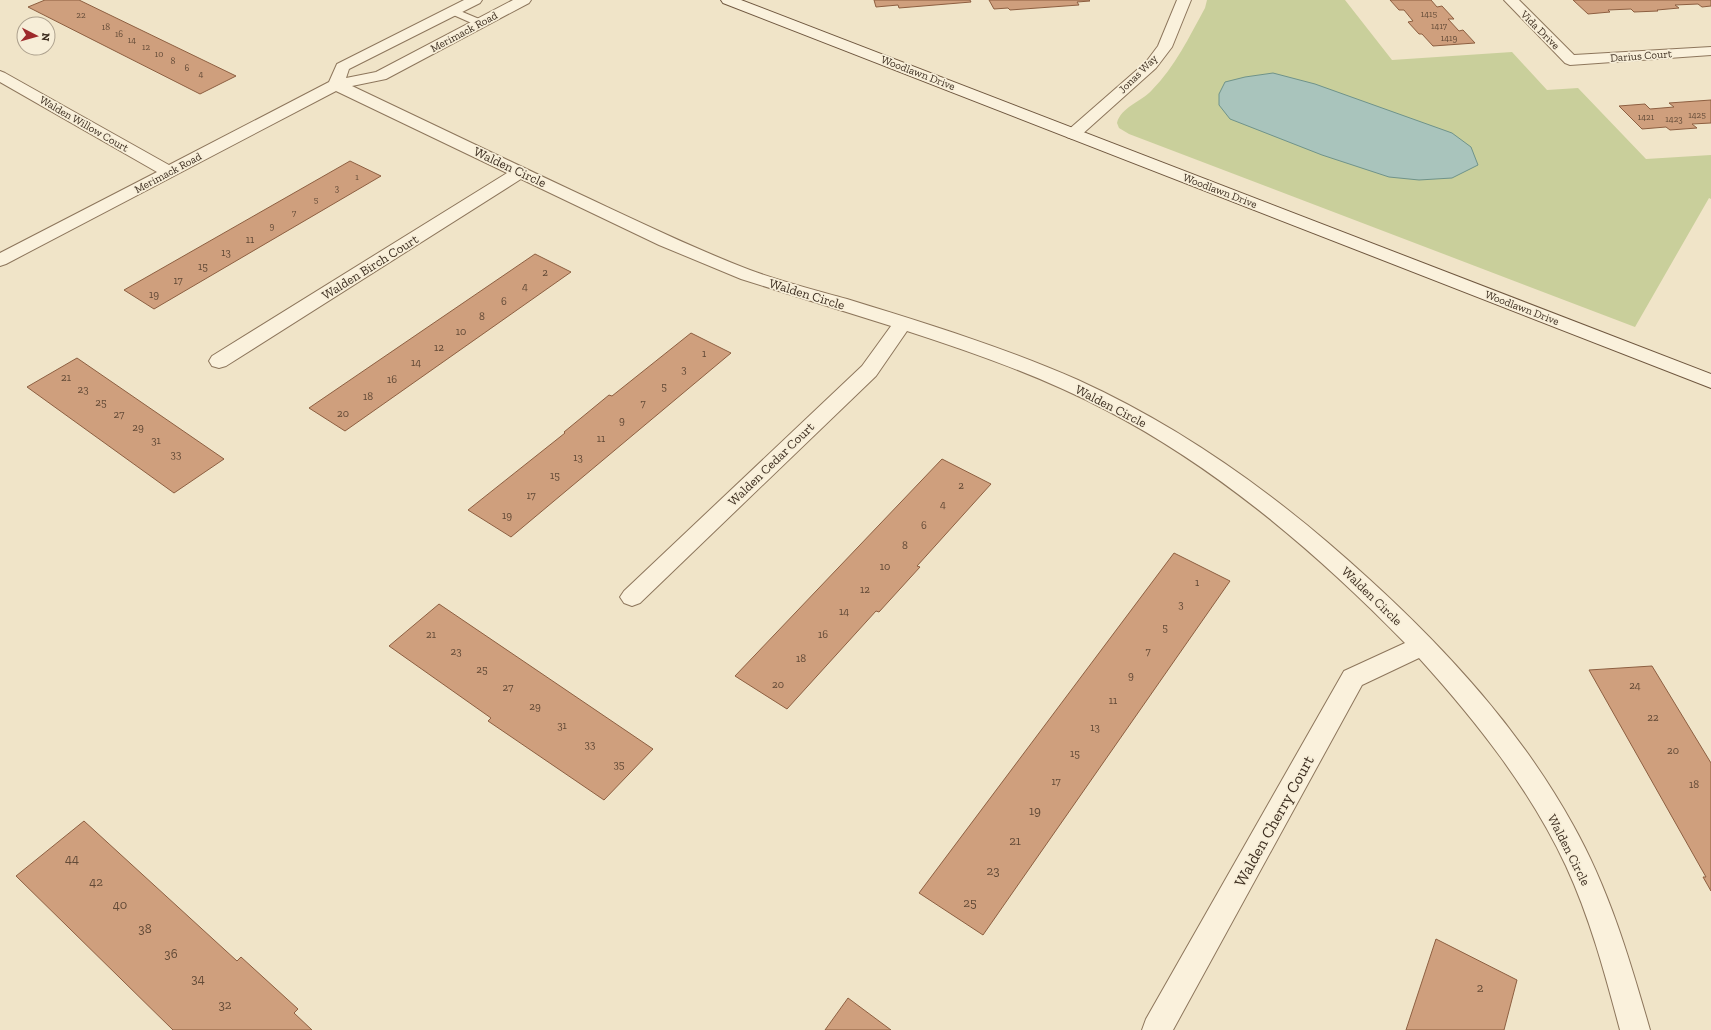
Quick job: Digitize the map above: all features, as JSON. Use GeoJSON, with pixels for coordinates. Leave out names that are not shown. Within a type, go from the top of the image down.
{"type":"FeatureCollection","features":[{"type":"Feature","properties":{"kind":"street","name":"Merimack Road"},"geometry":{"type":"LineString","coordinates":[[336,85],[342,66],[475,0]]}},
{"type":"Feature","properties":{"kind":"street","name":"Merimack Road"},"geometry":{"type":"LineString","coordinates":[[0,260],[336,85],[381,76],[524,0]]}},
{"type":"Feature","properties":{"kind":"street","name":"Woodlawn Drive"},"geometry":{"type":"LineString","coordinates":[[728,0],[1711,381]]}},
{"type":"Feature","properties":{"kind":"street","name":"Jonas Way"},"geometry":{"type":"LineString","coordinates":[[1073,134],[1151,65],[1164,47],[1184,0]]}},
{"type":"Feature","properties":{"kind":"street","name":"Vida Drive"},"geometry":{"type":"LineString","coordinates":[[1510,0],[1570,60]]}},
{"type":"Feature","properties":{"kind":"street","name":"Darius Court"},"geometry":{"type":"LineString","coordinates":[[1570,60],[1711,51]]}},
{"type":"Feature","properties":{"kind":"street","name":"Walden Willow Court"},"geometry":{"type":"LineString","coordinates":[[0,76],[168,172]]}},
{"type":"Feature","properties":{"kind":"street","name":"Walden Circle"},"geometry":{"type":"LineString","coordinates":[[336,85],[665,241],[718,264],[747,275],[980,349],[1029,367],[1112,404],[1158,430],[1228,477],[1281,516],[1342,567],[1422,646],[1491,725],[1542,798],[1563,833],[1583,873],[1604,926],[1623,984],[1635,1030]]}},
{"type":"Feature","properties":{"kind":"street","name":"Walden Birch Court"},"geometry":{"type":"LineString","coordinates":[[219,361],[520,172]]}},
{"type":"Feature","properties":{"kind":"street","name":"Walden Cedar Court"},"geometry":{"type":"LineString","coordinates":[[632,597],[869,372],[902,324]]}},
{"type":"Feature","properties":{"kind":"street","name":"Walden Cherry Court"},"geometry":{"type":"LineString","coordinates":[[1157,1030],[1353,678],[1422,646]]}},
{"type":"Feature","properties":{"kind":"lane"},"geometry":{"type":"LineString","coordinates":[[453,11],[480,23]]}},
{"type":"Feature","properties":{"kind":"green space"},"geometry":{"type":"Polygon","coordinates":[[[1207,0],[1345,0],[1392,60],[1512,52],[1547,90],[1578,88],[1646,159],[1711,155],[1711,199],[1709,198],[1635,327],[1129,134],[1119,128],[1117,123],[1119,117],[1127,109],[1148,94],[1175,62],[1205,8],[1207,0]]]}},
{"type":"Feature","properties":{"kind":"water"},"geometry":{"type":"Polygon","coordinates":[[[1273,73],[1315,84],[1452,133],[1471,147],[1478,165],[1452,178],[1419,180],[1389,177],[1322,155],[1230,119],[1219,105],[1219,94],[1225,82],[1245,77],[1273,73]]]}},
{"type":"Feature","properties":{"kind":"building"},"geometry":{"type":"Polygon","coordinates":[[[45,0],[79,0],[236,76],[200,94],[56,21],[56,16],[46,16],[28,7],[45,0]]]}},
{"type":"Feature","properties":{"kind":"building"},"geometry":{"type":"Polygon","coordinates":[[[874,0],[970,0],[971,2],[899,8],[898,5],[876,7],[874,0]]]}},
{"type":"Feature","properties":{"kind":"building"},"geometry":{"type":"Polygon","coordinates":[[[989,0],[1090,1],[1077,2],[1079,5],[1010,10],[1008,8],[994,9],[989,0]]]}},
{"type":"Feature","properties":{"kind":"building"},"geometry":{"type":"Polygon","coordinates":[[[1390,0],[1431,0],[1437,7],[1442,6],[1454,19],[1448,19],[1459,31],[1463,30],[1475,43],[1433,46],[1408,22],[1413,21],[1404,10],[1399,10],[1390,0]]]}},
{"type":"Feature","properties":{"kind":"building"},"geometry":{"type":"Polygon","coordinates":[[[1573,0],[1711,0],[1711,6],[1702,7],[1698,4],[1675,5],[1679,8],[1634,12],[1631,9],[1608,10],[1610,12],[1588,14],[1573,0]]]}},
{"type":"Feature","properties":{"kind":"building"},"geometry":{"type":"Polygon","coordinates":[[[1711,100],[1711,123],[1692,124],[1697,128],[1670,130],[1666,127],[1642,129],[1619,106],[1645,104],[1650,109],[1674,107],[1669,103],[1711,100]]]}},
{"type":"Feature","properties":{"kind":"building"},"geometry":{"type":"Polygon","coordinates":[[[350,161],[381,176],[154,309],[124,290],[350,161]]]}},
{"type":"Feature","properties":{"kind":"building"},"geometry":{"type":"Polygon","coordinates":[[[535,254],[571,272],[345,431],[309,408],[535,254]]]}},
{"type":"Feature","properties":{"kind":"building"},"geometry":{"type":"Polygon","coordinates":[[[691,333],[731,353],[511,537],[468,510],[565,433],[564,432],[609,395],[612,396],[691,333]]]}},
{"type":"Feature","properties":{"kind":"building"},"geometry":{"type":"Polygon","coordinates":[[[77,358],[224,459],[174,493],[27,387],[77,358]]]}},
{"type":"Feature","properties":{"kind":"building"},"geometry":{"type":"Polygon","coordinates":[[[942,459],[991,484],[917,566],[920,567],[879,612],[876,611],[787,709],[735,676],[942,459]]]}},
{"type":"Feature","properties":{"kind":"building"},"geometry":{"type":"Polygon","coordinates":[[[1174,553],[1230,581],[983,935],[919,893],[1174,553]]]}},
{"type":"Feature","properties":{"kind":"building"},"geometry":{"type":"Polygon","coordinates":[[[439,604],[653,749],[604,800],[488,721],[491,718],[389,646],[439,604]]]}},
{"type":"Feature","properties":{"kind":"building"},"geometry":{"type":"Polygon","coordinates":[[[1652,666],[1711,763],[1711,891],[1703,877],[1706,877],[1589,670],[1652,666]]]}},
{"type":"Feature","properties":{"kind":"building"},"geometry":{"type":"Polygon","coordinates":[[[84,821],[237,961],[241,957],[298,1009],[294,1013],[312,1030],[173,1030],[16,876],[84,821]]]}},
{"type":"Feature","properties":{"kind":"building"},"geometry":{"type":"Polygon","coordinates":[[[1436,939],[1517,980],[1504,1030],[1406,1030],[1436,939]]]}},
{"type":"Feature","properties":{"kind":"building"},"geometry":{"type":"Polygon","coordinates":[[[848,998],[891,1030],[825,1030],[848,998]]]}}]}
